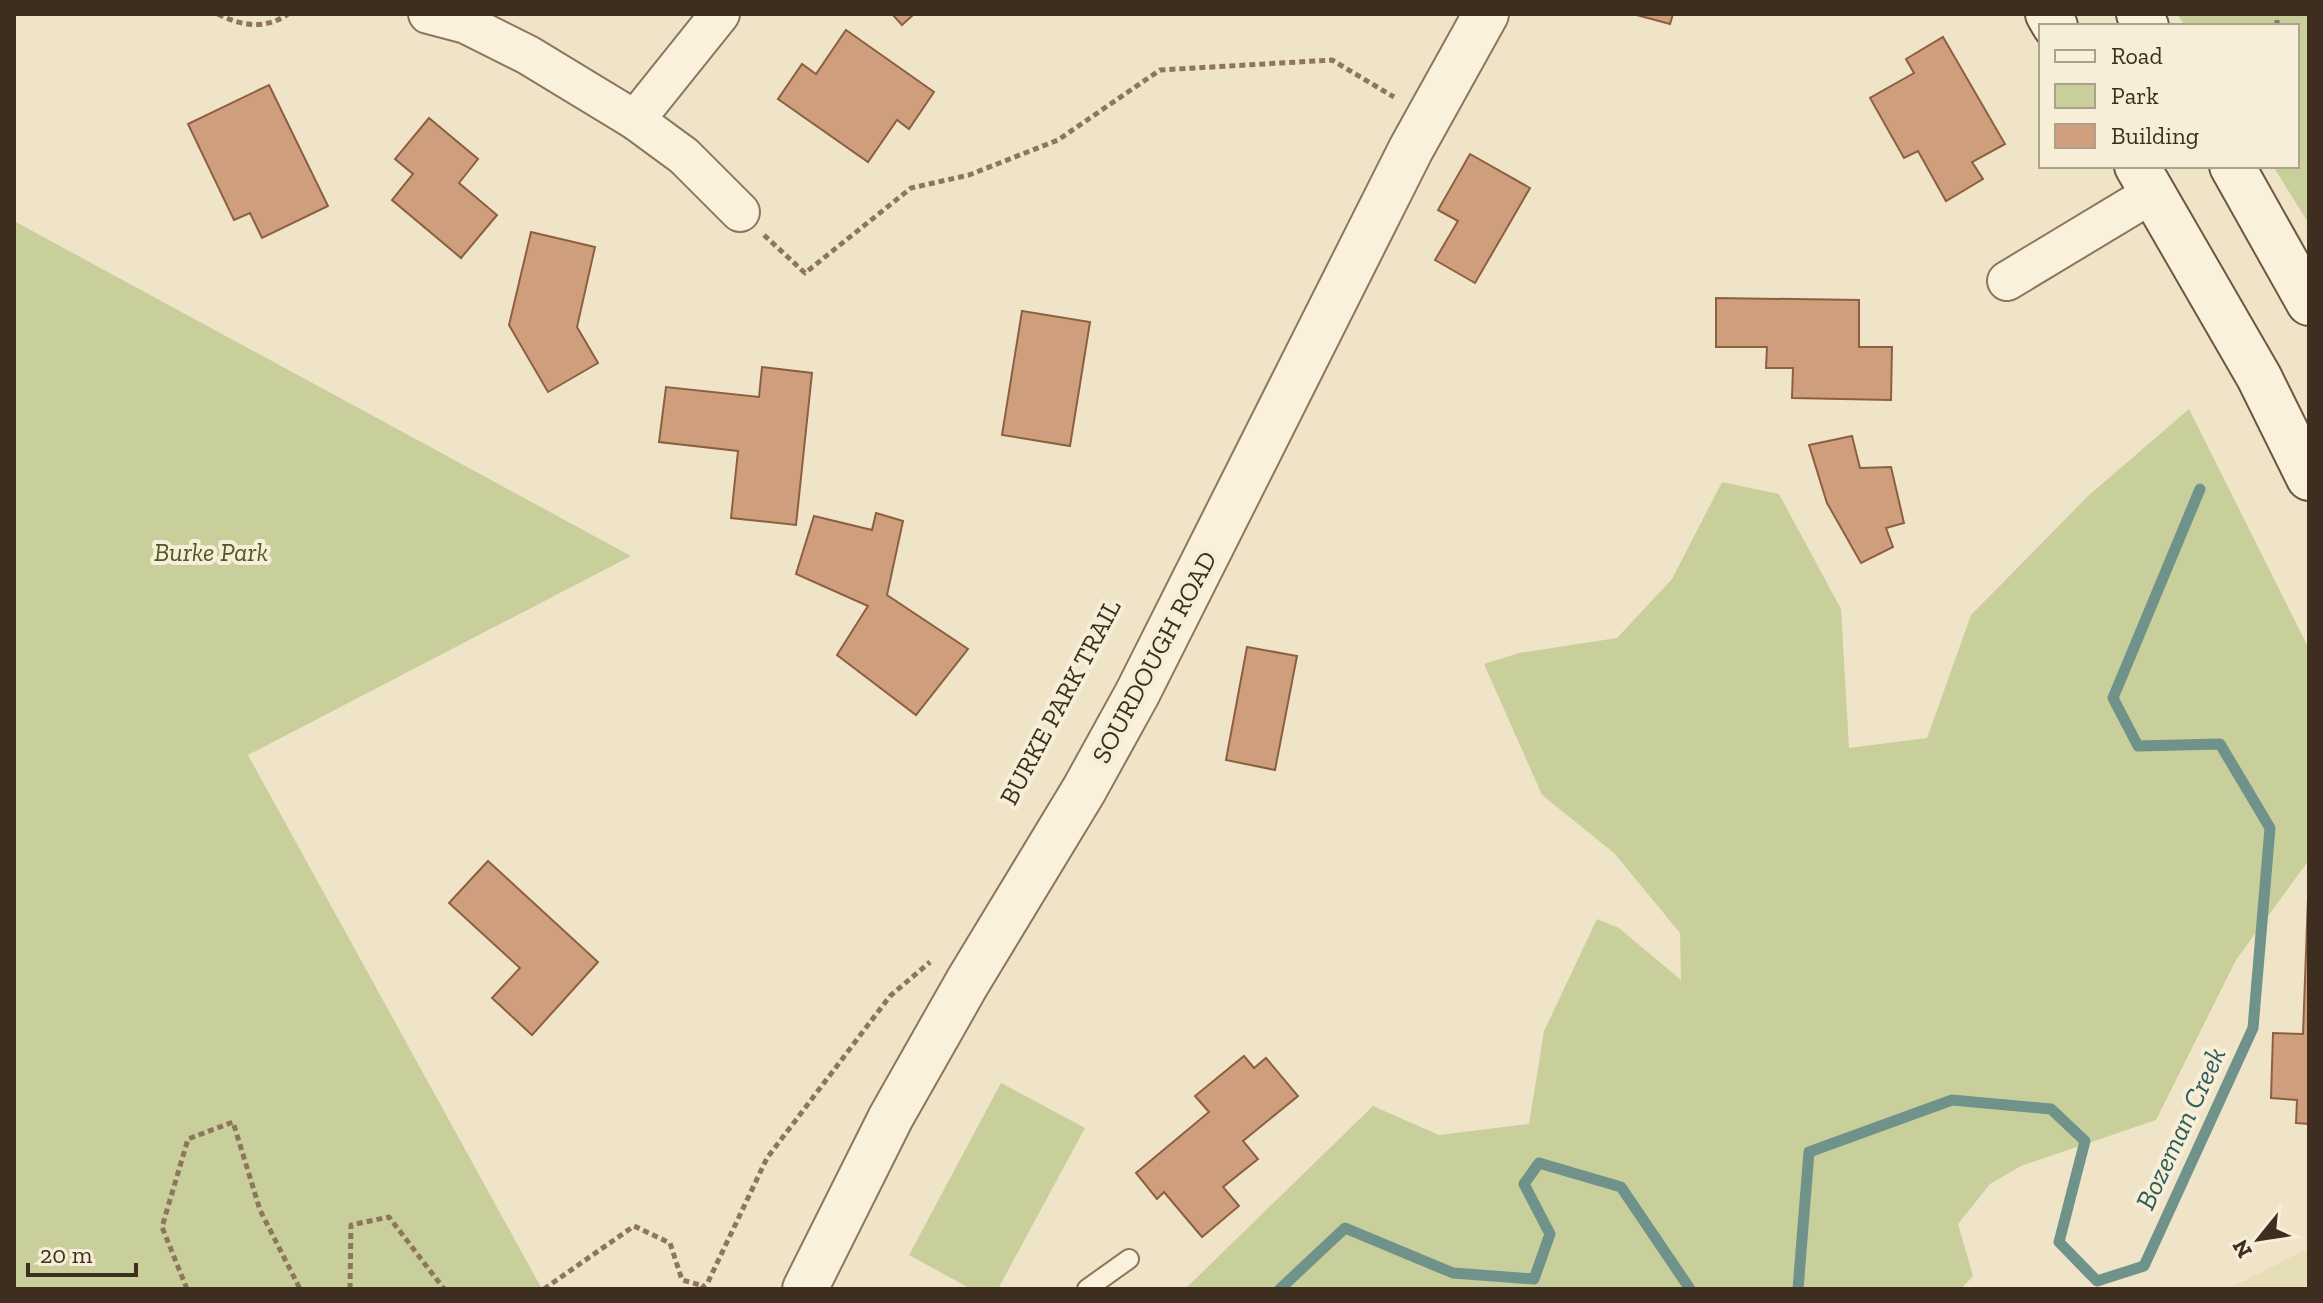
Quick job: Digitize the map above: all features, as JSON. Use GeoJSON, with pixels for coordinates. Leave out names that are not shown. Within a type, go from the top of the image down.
{"type":"FeatureCollection","features":[{"type":"Feature","properties":{"kind":"street"},"geometry":{"type":"LineString","coordinates":[[428,14],[466,24],[528,55],[635,120],[684,156],[740,212]]}},
{"type":"Feature","properties":{"kind":"street"},"geometry":{"type":"LineString","coordinates":[[635,120],[720,14]]}},
{"type":"Feature","properties":{"kind":"street","name":"SOURDOUGH ROAD"},"geometry":{"type":"LineString","coordinates":[[805,1289],[891,1117],[967,983],[1084,790],[1137,694],[1411,149],[1486,14]]}},
{"type":"Feature","properties":{"kind":"street"},"geometry":{"type":"LineString","coordinates":[[2233,168],[2309,303]]}},
{"type":"Feature","properties":{"kind":"street"},"geometry":{"type":"LineString","coordinates":[[2007,281],[2145,180],[2259,377],[2309,478]]}},
{"type":"Feature","properties":{"kind":"lane"},"geometry":{"type":"LineString","coordinates":[[1087,1289],[1129,1259]]}},
{"type":"Feature","properties":{"kind":"path"},"geometry":{"type":"LineString","coordinates":[[218,14],[250,26],[280,20],[288,14]]}},
{"type":"Feature","properties":{"kind":"path"},"geometry":{"type":"LineString","coordinates":[[740,212],[805,273],[911,188],[969,175],[1058,140],[1160,70],[1332,60],[1401,101]]}},
{"type":"Feature","properties":{"kind":"path"},"geometry":{"type":"LineString","coordinates":[[544,1289],[634,1226],[670,1243],[682,1280],[702,1287],[767,1158],[890,996],[939,955]]}},
{"type":"Feature","properties":{"kind":"path"},"geometry":{"type":"LineString","coordinates":[[187,1289],[162,1227],[188,1139],[233,1122],[260,1210],[300,1289]]}},
{"type":"Feature","properties":{"kind":"path"},"geometry":{"type":"LineString","coordinates":[[350,1289],[351,1225],[389,1217],[444,1289]]}},
{"type":"Feature","properties":{"kind":"shaded area"},"geometry":{"type":"Polygon","coordinates":[[[2309,1248],[2309,1289],[2229,1289],[2236,1285],[2309,1248]]]}},
{"type":"Feature","properties":{"kind":"green space"},"geometry":{"type":"Polygon","coordinates":[[[2177,14],[2309,14],[2309,224],[2274,168],[2299,168],[2299,24],[2184,24],[2177,14]]]}},
{"type":"Feature","properties":{"kind":"green space","name":"Burke Park"},"geometry":{"type":"Polygon","coordinates":[[[14,221],[631,556],[248,755],[542,1289],[14,1289],[14,221]]]}},
{"type":"Feature","properties":{"kind":"green space"},"geometry":{"type":"Polygon","coordinates":[[[2189,409],[2309,649],[2309,860],[2236,960],[2156,1120],[2021,1166],[1990,1184],[1958,1224],[1973,1276],[1961,1289],[1185,1289],[1373,1106],[1439,1135],[1529,1124],[1544,1031],[1597,919],[1619,928],[1681,980],[1680,933],[1614,853],[1542,795],[1484,664],[1519,653],[1617,638],[1672,579],[1722,482],[1779,494],[1841,609],[1849,748],[1927,738],[1971,615],[2088,496],[2189,409]]]}},
{"type":"Feature","properties":{"kind":"green space"},"geometry":{"type":"Polygon","coordinates":[[[1001,1083],[1085,1128],[998,1289],[971,1289],[909,1255],[1001,1083]]]}},
{"type":"Feature","properties":{"kind":"building"},"geometry":{"type":"Polygon","coordinates":[[[892,14],[914,14],[902,25],[892,14]]]}},
{"type":"Feature","properties":{"kind":"building"},"geometry":{"type":"Polygon","coordinates":[[[1633,14],[1673,14],[1670,24],[1633,14]]]}},
{"type":"Feature","properties":{"kind":"building"},"geometry":{"type":"Polygon","coordinates":[[[846,30],[934,92],[909,129],[897,120],[868,162],[778,99],[802,64],[816,74],[846,30]]]}},
{"type":"Feature","properties":{"kind":"building"},"geometry":{"type":"Polygon","coordinates":[[[1943,37],[2005,144],[1972,162],[1983,179],[1946,201],[1918,151],[1904,158],[1870,98],[1914,73],[1906,59],[1943,37]]]}},
{"type":"Feature","properties":{"kind":"building"},"geometry":{"type":"Polygon","coordinates":[[[269,85],[328,206],[262,238],[250,213],[234,220],[188,124],[269,85]]]}},
{"type":"Feature","properties":{"kind":"building"},"geometry":{"type":"Polygon","coordinates":[[[429,118],[478,159],[459,183],[497,215],[461,258],[392,200],[413,174],[395,159],[429,118]]]}},
{"type":"Feature","properties":{"kind":"building"},"geometry":{"type":"Polygon","coordinates":[[[1470,154],[1530,188],[1475,283],[1435,260],[1458,221],[1438,210],[1470,154]]]}},
{"type":"Feature","properties":{"kind":"building"},"geometry":{"type":"Polygon","coordinates":[[[531,232],[595,247],[577,327],[598,363],[548,392],[509,325],[531,232]]]}},
{"type":"Feature","properties":{"kind":"building"},"geometry":{"type":"Polygon","coordinates":[[[1716,298],[1859,300],[1859,347],[1892,347],[1891,400],[1792,398],[1793,368],[1766,368],[1767,347],[1716,347],[1716,298]]]}},
{"type":"Feature","properties":{"kind":"building"},"geometry":{"type":"Polygon","coordinates":[[[1022,311],[1090,322],[1070,446],[1002,435],[1022,311]]]}},
{"type":"Feature","properties":{"kind":"building"},"geometry":{"type":"Polygon","coordinates":[[[762,367],[812,373],[796,525],[731,518],[738,451],[659,442],[666,387],[759,397],[762,367]]]}},
{"type":"Feature","properties":{"kind":"building"},"geometry":{"type":"Polygon","coordinates":[[[1852,436],[1860,468],[1891,467],[1904,523],[1886,528],[1893,547],[1861,563],[1827,503],[1809,445],[1852,436]]]}},
{"type":"Feature","properties":{"kind":"building"},"geometry":{"type":"Polygon","coordinates":[[[876,513],[903,521],[887,595],[968,649],[916,715],[837,655],[868,606],[796,574],[814,516],[872,530],[876,513]]]}},
{"type":"Feature","properties":{"kind":"building"},"geometry":{"type":"Polygon","coordinates":[[[1247,647],[1297,656],[1275,770],[1226,760],[1247,647]]]}},
{"type":"Feature","properties":{"kind":"building"},"geometry":{"type":"Polygon","coordinates":[[[488,861],[598,962],[532,1035],[492,998],[520,968],[449,903],[488,861]]]}},
{"type":"Feature","properties":{"kind":"building"},"geometry":{"type":"Polygon","coordinates":[[[2308,898],[2309,1124],[2296,1123],[2297,1100],[2271,1098],[2273,1033],[2303,1034],[2308,898]]]}},
{"type":"Feature","properties":{"kind":"building"},"geometry":{"type":"Polygon","coordinates":[[[1244,1056],[1254,1068],[1266,1058],[1298,1096],[1243,1141],[1258,1159],[1223,1187],[1239,1206],[1202,1237],[1164,1192],[1157,1199],[1136,1173],[1209,1112],[1195,1096],[1244,1056]]]}},
{"type":"Feature","properties":{"kind":"waterway","name":"Bozeman Creek"},"geometry":{"type":"LineString","coordinates":[[1798,1289],[1809,1152],[1952,1100],[2051,1109],[2085,1141],[2059,1242],[2097,1281],[2144,1266],[2253,1028],[2270,828],[2220,744],[2138,746],[2113,698],[2200,489]]}},
{"type":"Feature","properties":{"kind":"waterway","name":"Bozeman Creek"},"geometry":{"type":"LineString","coordinates":[[1280,1289],[1345,1228],[1453,1273],[1534,1279],[1550,1234],[1524,1184],[1539,1163],[1621,1187],[1690,1289]]}}]}
